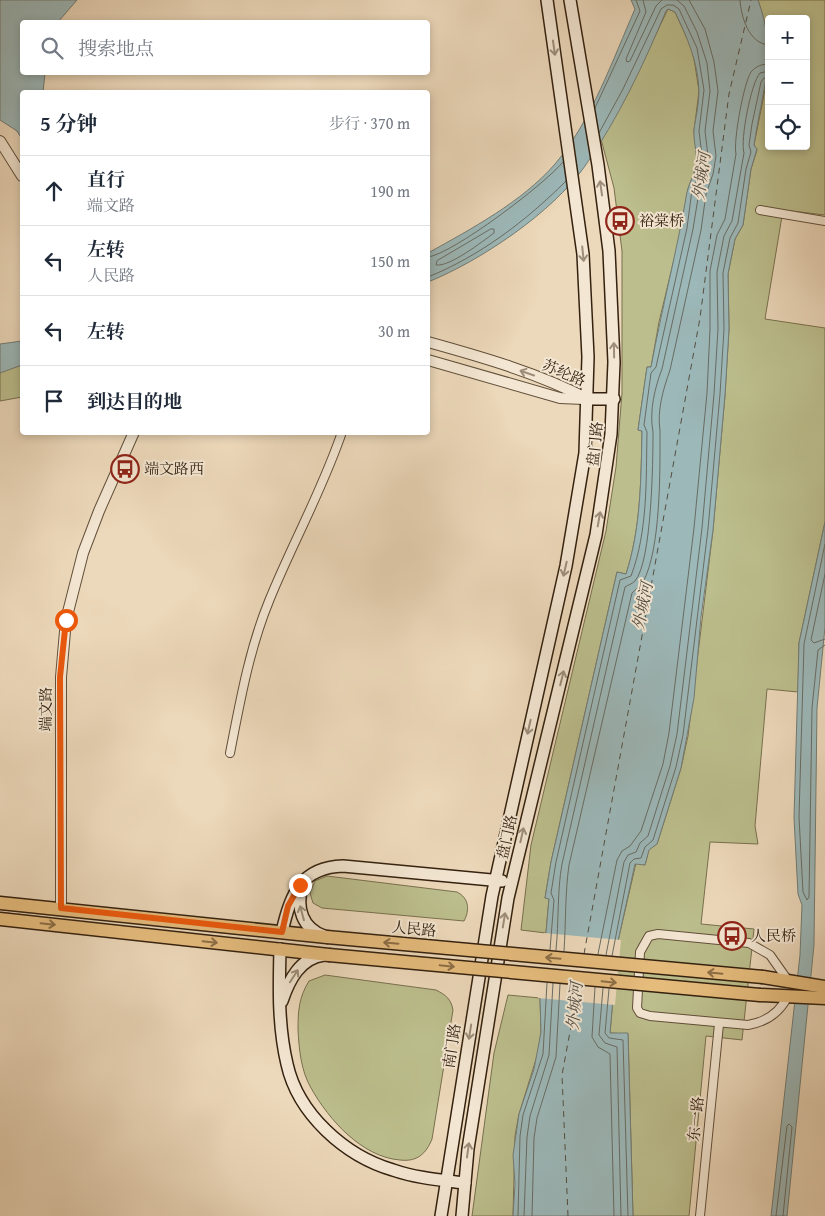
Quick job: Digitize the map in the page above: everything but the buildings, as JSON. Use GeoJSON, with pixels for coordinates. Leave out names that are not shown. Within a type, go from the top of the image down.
{"type":"FeatureCollection","features":[{"type":"Feature","properties":{"kind":"main road","name":"盘门路"},"geometry":{"type":"LineString","coordinates":[[495,880],[572,536],[583,466],[588,399],[586,287],[577,205],[547,0]]}},
{"type":"Feature","properties":{"kind":"main road","name":"盘门路"},"geometry":{"type":"LineString","coordinates":[[511,883],[596,535],[609,457],[614,399],[612,285],[598,165],[570,0]]}},
{"type":"Feature","properties":{"kind":"main road"},"geometry":{"type":"LineString","coordinates":[[588,399],[614,399]]}},
{"type":"Feature","properties":{"kind":"main road"},"geometry":{"type":"LineString","coordinates":[[282,932],[288,906],[306,878],[321,868],[343,866],[511,883],[465,1183],[462,1216]]}},
{"type":"Feature","properties":{"kind":"main road"},"geometry":{"type":"LineString","coordinates":[[306,878],[299,901],[303,920],[308,927],[327,937]]}},
{"type":"Feature","properties":{"kind":"main road","name":"南门路"},"geometry":{"type":"LineString","coordinates":[[441,1216],[445,1180],[495,880]]}},
{"type":"Feature","properties":{"kind":"main road","name":"人民路"},"geometry":{"type":"LineString","coordinates":[[0,903],[327,937],[763,977],[789,982],[820,992]]}},
{"type":"Feature","properties":{"kind":"main road","name":"人民路"},"geometry":{"type":"LineString","coordinates":[[0,919],[329,955],[760,995],[788,996],[820,992]]}},
{"type":"Feature","properties":{"kind":"main road"},"geometry":{"type":"LineString","coordinates":[[280,949],[280,1015],[287,1066],[304,1103],[328,1132],[356,1153],[388,1169],[465,1183]]}},
{"type":"Feature","properties":{"kind":"main road"},"geometry":{"type":"LineString","coordinates":[[280,1015],[286,990],[298,969],[313,958],[329,955]]}},
{"type":"Feature","properties":{"kind":"street"},"geometry":{"type":"LineString","coordinates":[[0,141],[20,173]]}},
{"type":"Feature","properties":{"kind":"street"},"geometry":{"type":"LineString","coordinates":[[760,210],[825,221]]}},
{"type":"Feature","properties":{"kind":"street","name":"苏纶路"},"geometry":{"type":"LineString","coordinates":[[430,343],[528,373],[562,386],[588,399]]}},
{"type":"Feature","properties":{"kind":"street","name":"苏纶路"},"geometry":{"type":"LineString","coordinates":[[430,361],[560,398],[588,399]]}},
{"type":"Feature","properties":{"kind":"street","name":"端文路"},"geometry":{"type":"LineString","coordinates":[[61,908],[60,677],[66,620],[83,553],[99,511],[133,435]]}},
{"type":"Feature","properties":{"kind":"street"},"geometry":{"type":"LineString","coordinates":[[230,753],[248,663],[268,602],[329,471],[341,435]]}},
{"type":"Feature","properties":{"kind":"street"},"geometry":{"type":"LineString","coordinates":[[788,996],[782,1007],[759,1023],[719,1024],[650,1016],[640,1013],[637,1008],[640,952],[649,936],[658,934],[748,943],[770,955],[789,982]]}},
{"type":"Feature","properties":{"kind":"street","name":"东一路"},"geometry":{"type":"LineString","coordinates":[[700,1216],[719,1024]]}},
{"type":"Feature","properties":{"kind":"green space"},"geometry":{"type":"Polygon","coordinates":[[[758,0],[825,0],[825,215],[783,210],[765,319],[825,328],[825,522],[799,643],[798,692],[767,689],[755,826],[758,844],[710,842],[701,924],[754,929],[742,1040],[706,1036],[689,1216],[633,1216],[628,1034],[610,1033],[618,941],[636,863],[645,865],[649,849],[657,844],[681,768],[688,736],[713,530],[725,395],[729,329],[728,274],[735,239],[743,225],[751,169],[757,150],[754,145],[765,89],[765,150],[810,150],[810,15],[765,15],[765,25],[758,0]]]}},
{"type":"Feature","properties":{"kind":"green space"},"geometry":{"type":"Polygon","coordinates":[[[668,9],[675,12],[692,49],[695,65],[699,91],[694,131],[697,156],[695,170],[688,189],[682,226],[659,322],[651,367],[647,367],[638,430],[642,431],[639,503],[635,539],[626,574],[617,572],[551,862],[545,898],[549,898],[546,933],[521,930],[531,845],[606,531],[616,467],[622,393],[622,251],[614,188],[601,139],[628,92],[668,9]]]}},
{"type":"Feature","properties":{"kind":"green space"},"geometry":{"type":"Polygon","coordinates":[[[20,366],[20,397],[0,401],[0,371],[20,366]]]}},
{"type":"Feature","properties":{"kind":"green space"},"geometry":{"type":"Polygon","coordinates":[[[327,876],[457,892],[466,901],[468,909],[464,921],[322,908],[313,903],[310,893],[315,881],[327,876]]]}},
{"type":"Feature","properties":{"kind":"green space"},"geometry":{"type":"Polygon","coordinates":[[[325,975],[436,990],[451,1003],[453,1010],[432,1139],[427,1149],[420,1156],[411,1160],[400,1160],[373,1152],[360,1144],[348,1135],[327,1112],[308,1081],[301,1060],[299,1044],[298,1022],[300,1004],[309,981],[325,975]]]}},
{"type":"Feature","properties":{"kind":"green space"},"geometry":{"type":"Polygon","coordinates":[[[508,995],[540,998],[541,1032],[538,1053],[519,1114],[515,1136],[513,1216],[472,1216],[494,1053],[508,995]]]}},
{"type":"Feature","properties":{"kind":"water"},"geometry":{"type":"Polygon","coordinates":[[[0,0],[77,0],[60,20],[20,20],[20,75],[45,75],[43,90],[20,90],[20,136],[17,131],[0,120],[0,0]]]}},
{"type":"Feature","properties":{"kind":"water","name":"外城河"},"geometry":{"type":"Polygon","coordinates":[[[631,0],[758,0],[765,25],[765,81],[754,145],[757,149],[751,169],[743,225],[735,239],[728,274],[729,329],[725,395],[713,530],[701,617],[694,698],[681,768],[657,844],[649,850],[645,865],[635,864],[618,941],[610,1033],[628,1033],[633,1216],[513,1216],[515,1184],[513,1155],[519,1114],[534,1069],[541,1032],[540,998],[549,899],[545,898],[551,862],[617,572],[626,574],[635,539],[639,503],[642,431],[638,430],[647,367],[651,367],[687,192],[696,167],[694,129],[699,101],[697,70],[684,31],[675,12],[668,9],[666,11],[639,71],[597,148],[571,184],[554,201],[514,234],[470,262],[430,281],[430,252],[512,203],[542,178],[555,164],[580,129],[590,110],[635,9],[631,0]]]}},
{"type":"Feature","properties":{"kind":"water"},"geometry":{"type":"Polygon","coordinates":[[[20,341],[20,366],[0,373],[0,344],[20,341]]]}},
{"type":"Feature","properties":{"kind":"water"},"geometry":{"type":"Polygon","coordinates":[[[825,522],[825,627],[817,708],[814,945],[787,1216],[771,1216],[800,955],[802,905],[798,894],[794,818],[799,643],[825,522]]]}},
{"type":"Feature","properties":{"kind":"pier"},"geometry":{"type":"Polygon","coordinates":[[[544,933],[621,940],[615,1005],[538,998],[544,933]]]}},
{"type":"Feature","properties":{"kind":"ferry route"},"geometry":{"type":"LineString","coordinates":[[584,954],[700,318],[729,94],[751,0]]}},
{"type":"Feature","properties":{"kind":"ferry route"},"geometry":{"type":"LineString","coordinates":[[568,1216],[562,1075],[579,983]]}},
{"type":"Feature","properties":{"kind":"place","name":"裕棠桥"},"geometry":{"type":"Point","coordinates":[620,221]}},
{"type":"Feature","properties":{"kind":"place","name":"端文路西"},"geometry":{"type":"Point","coordinates":[125,469]}},
{"type":"Feature","properties":{"kind":"place","name":"人民桥"},"geometry":{"type":"Point","coordinates":[732,936]}},
{"type":"Feature","properties":{"kind":"route"},"geometry":{"type":"LineString","coordinates":[[66,620],[60,677],[62,791],[61,908],[282,932],[288,906],[300,885]]}}]}
